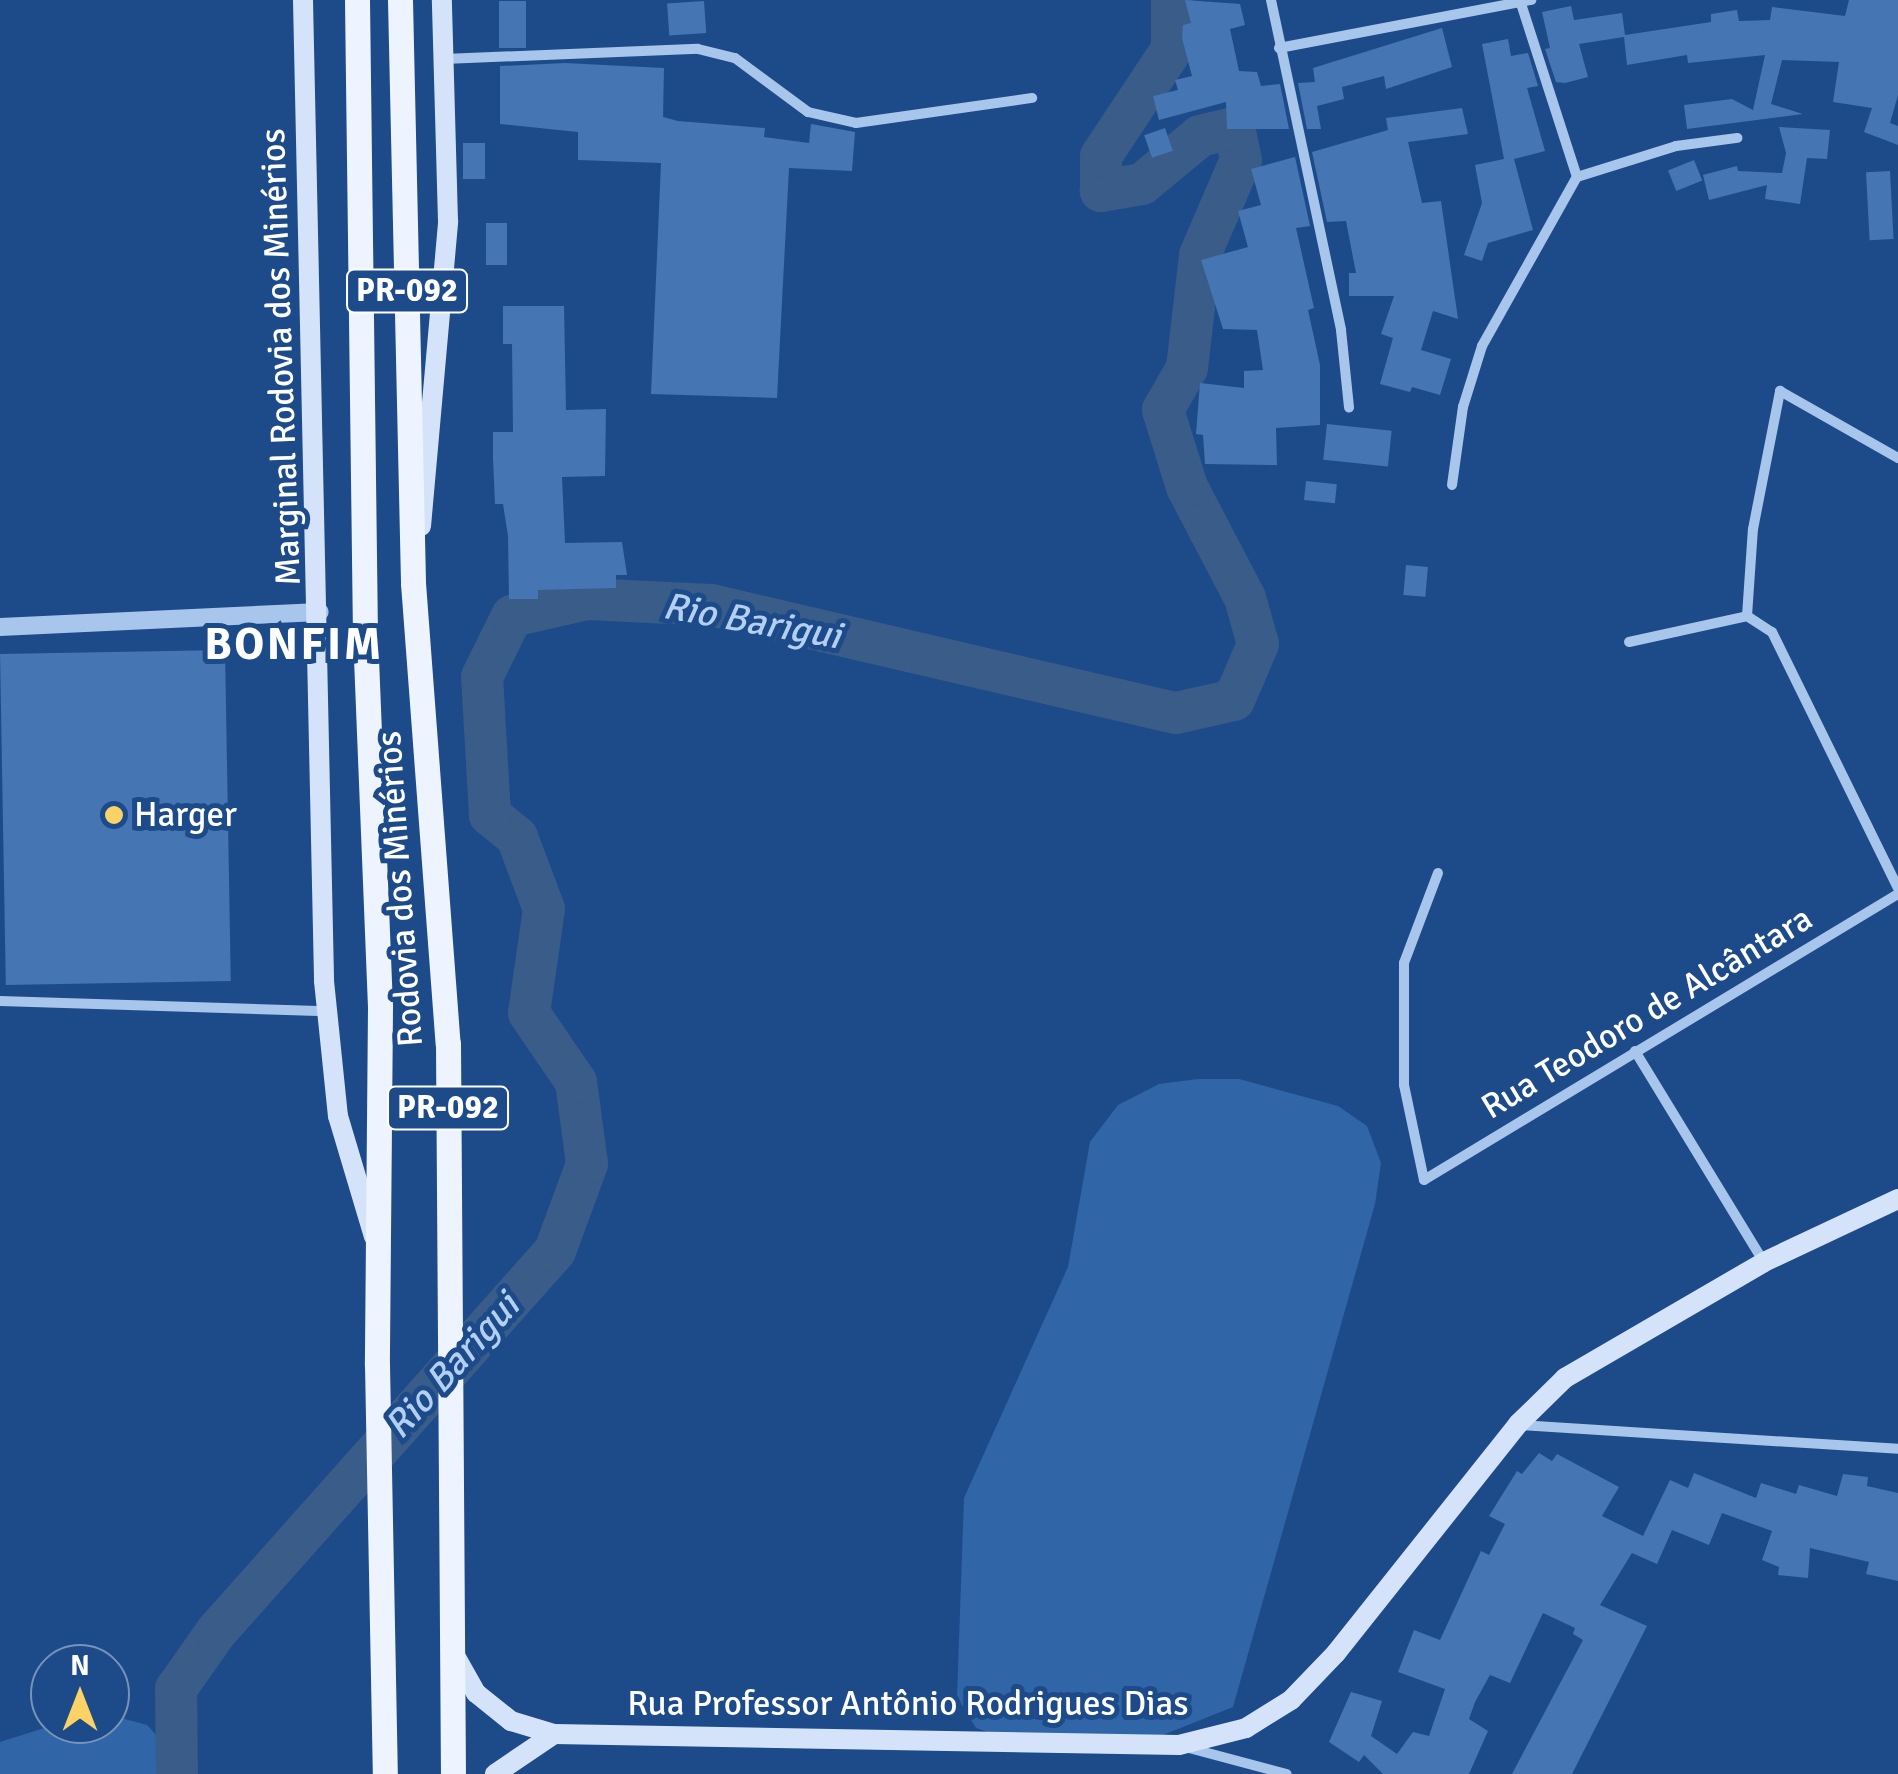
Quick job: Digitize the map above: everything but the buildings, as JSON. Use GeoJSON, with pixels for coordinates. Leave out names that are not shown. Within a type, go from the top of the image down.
{"type":"FeatureCollection","features":[{"type":"Feature","properties":{"kind":"main road","name":"Marginal Rodovia dos Minérios"},"geometry":{"type":"LineString","coordinates":[[303,0],[320,612],[326,1011],[338,1116],[376,1246]]}},
{"type":"Feature","properties":{"kind":"main road","name":"Rodovia dos Minérios"},"geometry":{"type":"LineString","coordinates":[[357,0],[366,633],[380,1006],[376,1365],[385,1774]]}},
{"type":"Feature","properties":{"kind":"main road","name":"Rodovia dos Minérios"},"geometry":{"type":"LineString","coordinates":[[400,0],[414,583],[448,1044],[453,1774]]}},
{"type":"Feature","properties":{"kind":"main road"},"geometry":{"type":"LineString","coordinates":[[414,583],[434,424],[448,221],[442,0]]}},
{"type":"Feature","properties":{"kind":"main road","name":"Rua Professor Antônio Rodrigues Dias"},"geometry":{"type":"LineString","coordinates":[[454,1654],[476,1693],[511,1721],[554,1734],[1179,1745],[1246,1728],[1291,1700],[1518,1424],[1564,1378],[1624,1338],[1764,1262],[1898,1199]]}},
{"type":"Feature","properties":{"kind":"main road"},"geometry":{"type":"LineString","coordinates":[[495,1774],[554,1734]]}},
{"type":"Feature","properties":{"kind":"street"},"geometry":{"type":"LineString","coordinates":[[1270,0],[1341,330],[1349,408]]}},
{"type":"Feature","properties":{"kind":"street"},"geometry":{"type":"LineString","coordinates":[[1279,48],[1524,1],[1577,177]]}},
{"type":"Feature","properties":{"kind":"street"},"geometry":{"type":"LineString","coordinates":[[443,59],[698,49],[736,58],[808,112],[856,122],[1032,98]]}},
{"type":"Feature","properties":{"kind":"street"},"geometry":{"type":"LineString","coordinates":[[1452,486],[1463,407],[1482,346],[1577,177],[1676,146],[1737,138]]}},
{"type":"Feature","properties":{"kind":"street"},"geometry":{"type":"LineString","coordinates":[[1747,616],[1753,530],[1780,391],[1898,458]]}},
{"type":"Feature","properties":{"kind":"street"},"geometry":{"type":"LineString","coordinates":[[0,627],[320,612]]}},
{"type":"Feature","properties":{"kind":"street"},"geometry":{"type":"LineString","coordinates":[[1629,642],[1747,616],[1772,632],[1898,891]]}},
{"type":"Feature","properties":{"kind":"street","name":"Rua Teodoro de Alcântara"},"geometry":{"type":"LineString","coordinates":[[1438,873],[1404,978],[1404,1086],[1424,1180],[1898,891]]}},
{"type":"Feature","properties":{"kind":"street"},"geometry":{"type":"LineString","coordinates":[[0,1001],[326,1011]]}},
{"type":"Feature","properties":{"kind":"street"},"geometry":{"type":"LineString","coordinates":[[1636,1051],[1764,1262]]}},
{"type":"Feature","properties":{"kind":"street"},"geometry":{"type":"LineString","coordinates":[[1518,1424],[1898,1449]]}},
{"type":"Feature","properties":{"kind":"street"},"geometry":{"type":"LineString","coordinates":[[1179,1745],[1287,1774]]}},
{"type":"Feature","properties":{"kind":"shaded area"},"geometry":{"type":"Polygon","coordinates":[[[1239,1079],[1338,1106],[1367,1126],[1381,1163],[1375,1204],[1233,1707],[1163,1735],[1004,1738],[976,1728],[957,1697],[964,1498],[1068,1267],[1090,1142],[1118,1105],[1159,1084],[1239,1079]]]}},
{"type":"Feature","properties":{"kind":"shaded area"},"geometry":{"type":"Polygon","coordinates":[[[130,1720],[147,1725],[192,1774],[0,1774],[0,1742],[30,1733],[30,1744],[130,1744],[130,1720]]]}},
{"type":"Feature","properties":{"kind":"waterway","name":"Rio Barigui"},"geometry":{"type":"LineString","coordinates":[[177,1774],[176,1689],[216,1632],[555,1251],[587,1164],[576,1082],[529,1013],[544,909],[517,837],[490,815],[482,677],[512,616],[587,599],[711,605],[1176,713],[1234,700],[1258,644],[1245,598],[1187,487],[1163,410],[1187,368],[1200,255],[1241,160],[1234,128],[1200,136],[1142,184],[1101,191],[1101,156],[1172,49],[1172,0]]}},
{"type":"Feature","properties":{"kind":"place","name":"Harger"},"geometry":{"type":"Point","coordinates":[114,815]}},
{"type":"Feature","properties":{"kind":"district","name":"BONFIM"},"geometry":{"type":"Point","coordinates":[294,645]}}]}
